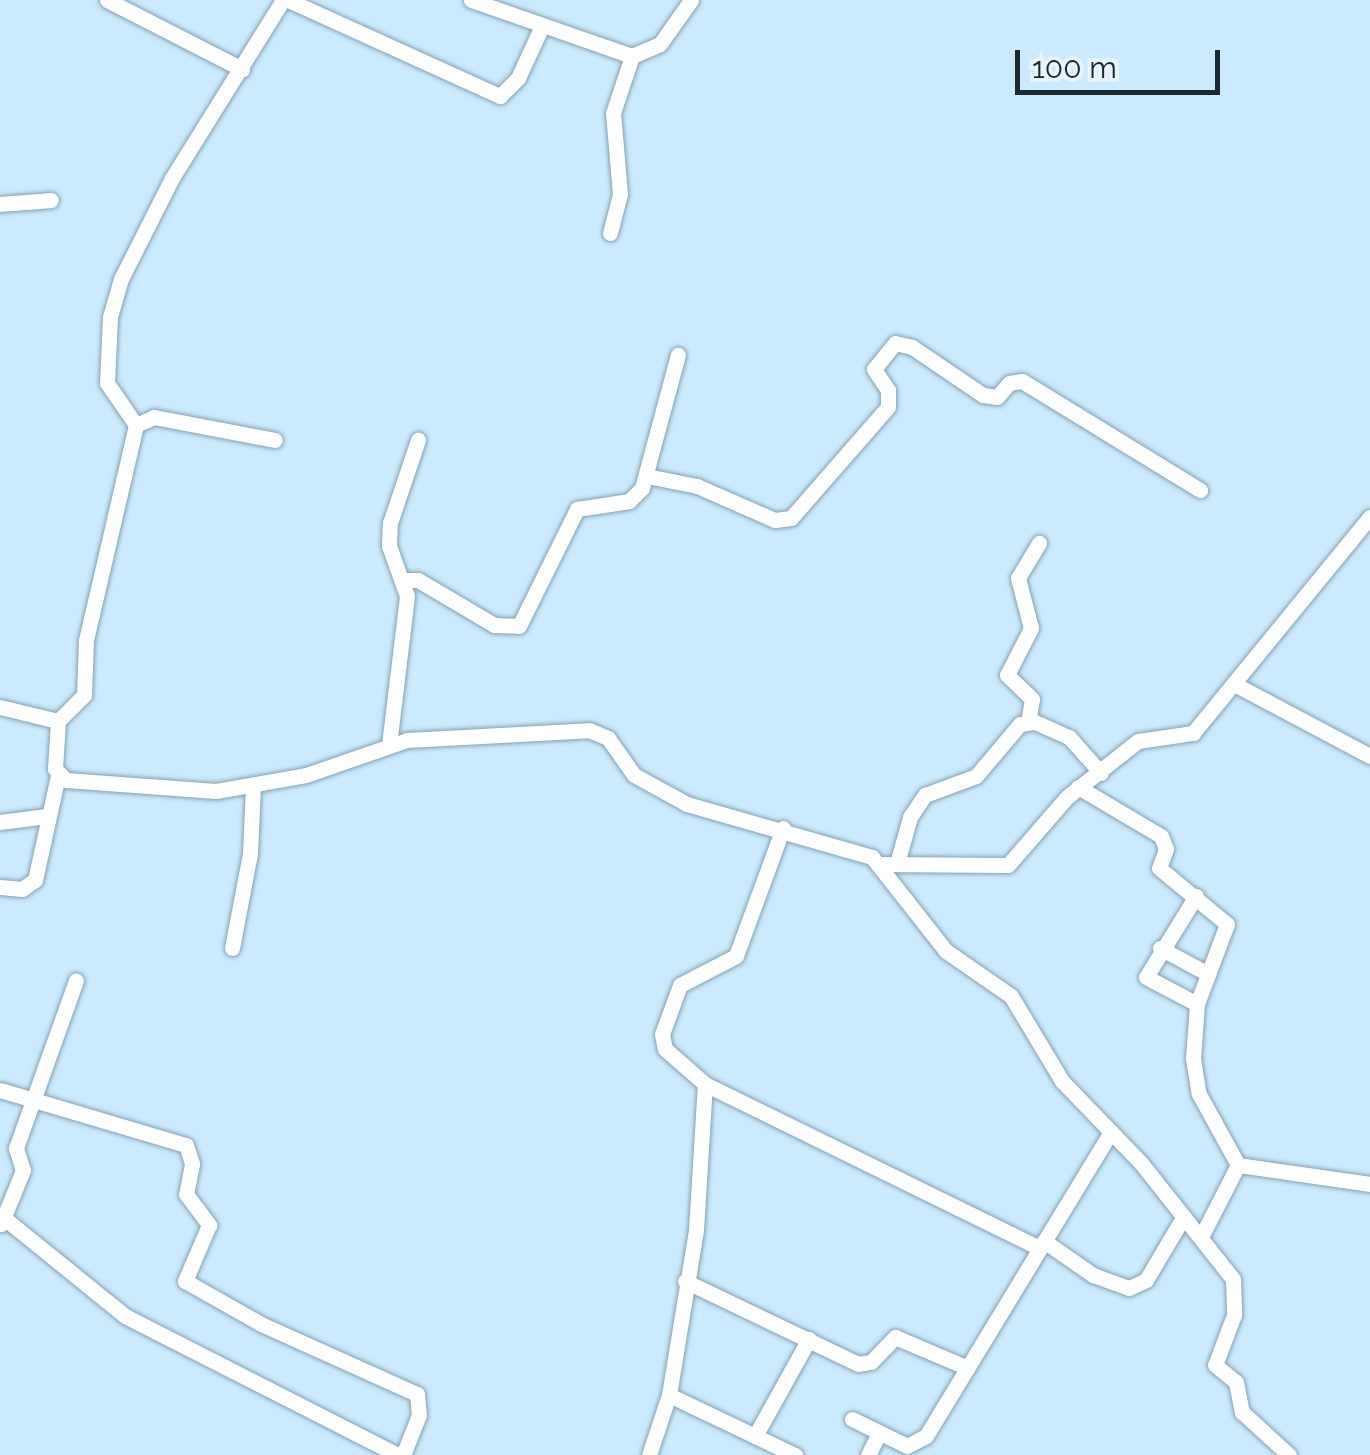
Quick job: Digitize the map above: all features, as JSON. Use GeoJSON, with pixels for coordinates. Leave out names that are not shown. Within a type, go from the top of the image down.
{"type":"FeatureCollection","features":[{"type":"Feature","properties":{"kind":"street"},"geometry":{"type":"LineString","coordinates":[[107,0],[242,70]]}},
{"type":"Feature","properties":{"kind":"street"},"geometry":{"type":"LineString","coordinates":[[0,887],[22,888],[35,880],[58,775],[58,720],[84,695],[101,564],[136,425],[108,383],[108,330],[121,279],[172,178],[286,0],[500,96],[518,78],[542,26]]}},
{"type":"Feature","properties":{"kind":"street"},"geometry":{"type":"LineString","coordinates":[[472,0],[632,56],[660,44],[691,0]]}},
{"type":"Feature","properties":{"kind":"street"},"geometry":{"type":"LineString","coordinates":[[610,233],[620,194],[614,114],[632,56]]}},
{"type":"Feature","properties":{"kind":"street"},"geometry":{"type":"LineString","coordinates":[[0,204],[51,200]]}},
{"type":"Feature","properties":{"kind":"street"},"geometry":{"type":"LineString","coordinates":[[647,476],[697,486],[775,520],[791,518],[888,407],[888,390],[874,368],[895,343],[912,347],[983,396],[997,396],[1009,384],[1022,382],[1200,490]]}},
{"type":"Feature","properties":{"kind":"street"},"geometry":{"type":"LineString","coordinates":[[403,580],[418,580],[494,625],[519,626],[577,509],[629,501],[647,476],[678,355]]}},
{"type":"Feature","properties":{"kind":"street"},"geometry":{"type":"LineString","coordinates":[[136,425],[154,417],[274,440]]}},
{"type":"Feature","properties":{"kind":"street"},"geometry":{"type":"LineString","coordinates":[[389,745],[407,596],[389,546],[390,523],[418,440]]}},
{"type":"Feature","properties":{"kind":"street"},"geometry":{"type":"LineString","coordinates":[[879,864],[898,860],[1008,866],[1078,788],[1148,736],[1193,733],[1370,517]]}},
{"type":"Feature","properties":{"kind":"street"},"geometry":{"type":"LineString","coordinates":[[1028,722],[1032,699],[1007,676],[1031,628],[1018,578],[1039,543]]}},
{"type":"Feature","properties":{"kind":"street"},"geometry":{"type":"LineString","coordinates":[[1234,684],[1370,756]]}},
{"type":"Feature","properties":{"kind":"street"},"geometry":{"type":"LineString","coordinates":[[0,707],[58,720]]}},
{"type":"Feature","properties":{"kind":"street"},"geometry":{"type":"LineString","coordinates":[[898,860],[910,817],[925,794],[976,776],[1012,729],[1028,722],[1069,737],[1101,773]]}},
{"type":"Feature","properties":{"kind":"street"},"geometry":{"type":"LineString","coordinates":[[58,775],[151,788],[253,786],[389,745],[589,730],[608,738],[634,775],[688,804],[856,849],[879,864],[946,951],[1012,996],[1062,1080],[1201,1237],[1237,1288],[1216,1365],[1236,1382],[1242,1412],[1289,1455]]}},
{"type":"Feature","properties":{"kind":"street"},"geometry":{"type":"LineString","coordinates":[[232,948],[250,854],[253,786]]}},
{"type":"Feature","properties":{"kind":"street"},"geometry":{"type":"LineString","coordinates":[[1078,788],[1162,836],[1166,849],[1159,868],[1227,924],[1197,1004],[1193,1058],[1199,1094],[1238,1165]]}},
{"type":"Feature","properties":{"kind":"street"},"geometry":{"type":"LineString","coordinates":[[0,822],[47,816]]}},
{"type":"Feature","properties":{"kind":"street"},"geometry":{"type":"LineString","coordinates":[[783,828],[736,956],[723,968],[690,976],[666,1023],[665,1048],[705,1084],[1042,1244],[1113,1285],[1137,1287],[1184,1216]]}},
{"type":"Feature","properties":{"kind":"street"},"geometry":{"type":"LineString","coordinates":[[1196,896],[1160,948],[1146,977],[1197,1004]]}},
{"type":"Feature","properties":{"kind":"street"},"geometry":{"type":"LineString","coordinates":[[1160,948],[1208,974]]}},
{"type":"Feature","properties":{"kind":"street"},"geometry":{"type":"LineString","coordinates":[[0,1090],[38,1102],[186,1145],[192,1164],[186,1194],[209,1225],[186,1280],[417,1394],[420,1415],[401,1455],[125,1316],[2,1222],[23,1170],[16,1148],[38,1102],[76,980]]}},
{"type":"Feature","properties":{"kind":"street"},"geometry":{"type":"LineString","coordinates":[[649,1455],[669,1395],[684,1281],[696,1230],[705,1084]]}},
{"type":"Feature","properties":{"kind":"street"},"geometry":{"type":"LineString","coordinates":[[852,1419],[879,1433],[918,1444],[1111,1132]]}},
{"type":"Feature","properties":{"kind":"street"},"geometry":{"type":"LineString","coordinates":[[1238,1165],[1370,1184]]}},
{"type":"Feature","properties":{"kind":"street"},"geometry":{"type":"LineString","coordinates":[[1201,1237],[1238,1165]]}},
{"type":"Feature","properties":{"kind":"street"},"geometry":{"type":"LineString","coordinates":[[684,1281],[865,1366],[895,1337],[968,1368]]}},
{"type":"Feature","properties":{"kind":"street"},"geometry":{"type":"LineString","coordinates":[[756,1436],[810,1339]]}},
{"type":"Feature","properties":{"kind":"street"},"geometry":{"type":"LineString","coordinates":[[669,1395],[795,1455]]}},
{"type":"Feature","properties":{"kind":"street"},"geometry":{"type":"LineString","coordinates":[[868,1455],[879,1433]]}}]}
